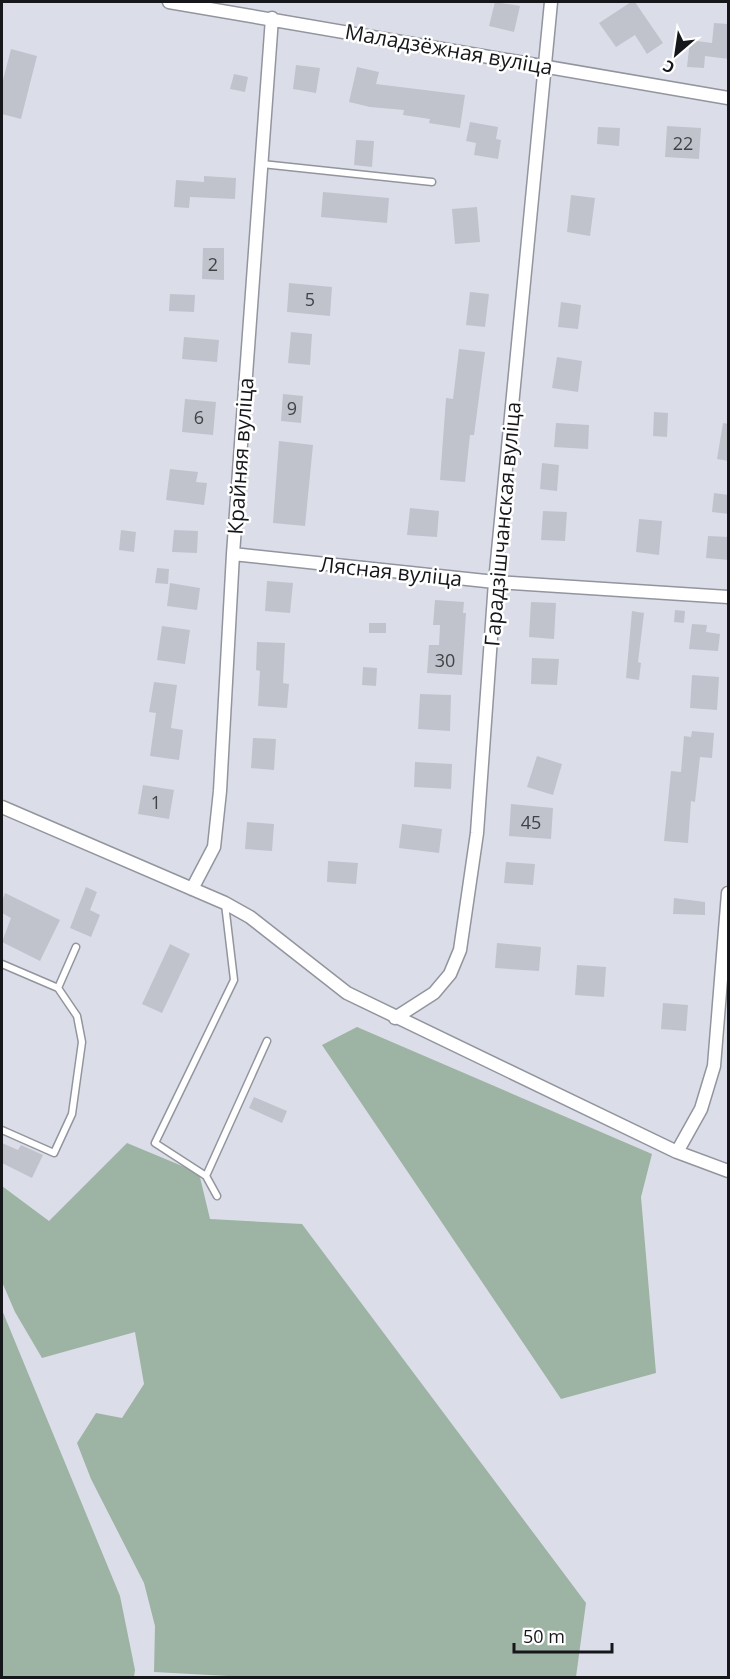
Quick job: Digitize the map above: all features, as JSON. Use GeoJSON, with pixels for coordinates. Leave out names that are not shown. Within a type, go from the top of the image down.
{"type":"FeatureCollection","features":[{"type":"Feature","properties":{"kind":"street","name":"Маладзёжная вуліца"},"geometry":{"type":"LineString","coordinates":[[169,2],[729,98]]}},
{"type":"Feature","properties":{"kind":"street","name":"Гарадзішчанская вуліца"},"geometry":{"type":"LineString","coordinates":[[395,1018],[434,993],[450,974],[460,950],[477,833],[495,582],[552,2]]}},
{"type":"Feature","properties":{"kind":"street","name":"Крайняя вуліца"},"geometry":{"type":"LineString","coordinates":[[192,889],[214,847],[220,791],[233,554],[272,18]]}},
{"type":"Feature","properties":{"kind":"street","name":"Лясная вуліца"},"geometry":{"type":"LineString","coordinates":[[233,554],[495,582],[729,597]]}},
{"type":"Feature","properties":{"kind":"street"},"geometry":{"type":"LineString","coordinates":[[2,807],[225,903],[250,917],[347,993],[677,1152],[729,1171]]}},
{"type":"Feature","properties":{"kind":"street"},"geometry":{"type":"LineString","coordinates":[[677,1152],[701,1109],[714,1066],[729,893]]}},
{"type":"Feature","properties":{"kind":"lane"},"geometry":{"type":"LineString","coordinates":[[262,164],[432,182]]}},
{"type":"Feature","properties":{"kind":"lane"},"geometry":{"type":"LineString","coordinates":[[217,1196],[206,1176],[155,1143],[234,980],[225,903]]}},
{"type":"Feature","properties":{"kind":"lane"},"geometry":{"type":"LineString","coordinates":[[58,988],[76,947]]}},
{"type":"Feature","properties":{"kind":"lane"},"geometry":{"type":"LineString","coordinates":[[2,964],[58,988],[77,1016],[82,1042],[72,1114],[54,1153],[2,1130]]}},
{"type":"Feature","properties":{"kind":"lane"},"geometry":{"type":"LineString","coordinates":[[206,1176],[267,1041]]}},
{"type":"Feature","properties":{"kind":"green space"},"geometry":{"type":"Polygon","coordinates":[[[357,1027],[652,1154],[641,1197],[656,1373],[561,1399],[322,1045],[357,1027]]]}},
{"type":"Feature","properties":{"kind":"green space"},"geometry":{"type":"Polygon","coordinates":[[[127,1143],[199,1173],[210,1219],[302,1224],[586,1603],[576,1677],[264,1678],[154,1672],[155,1626],[144,1583],[91,1479],[77,1443],[96,1413],[122,1418],[144,1384],[135,1332],[42,1358],[15,1312],[2,1282],[2,1186],[49,1221],[127,1143]]]}},
{"type":"Feature","properties":{"kind":"green space"},"geometry":{"type":"Polygon","coordinates":[[[2,1310],[120,1596],[135,1670],[134,1677],[2,1677],[2,1310]]]}},
{"type":"Feature","properties":{"kind":"building"},"geometry":{"type":"Polygon","coordinates":[[[495,2],[520,6],[514,32],[489,26],[495,2]]]}},
{"type":"Feature","properties":{"kind":"building"},"geometry":{"type":"Polygon","coordinates":[[[631,2],[635,2],[663,43],[647,54],[635,35],[616,47],[599,23],[631,2]]]}},
{"type":"Feature","properties":{"kind":"building"},"geometry":{"type":"Polygon","coordinates":[[[714,23],[729,24],[729,59],[705,56],[704,68],[687,67],[690,40],[712,43],[714,23]]]}},
{"type":"Feature","properties":{"kind":"building"},"geometry":{"type":"Polygon","coordinates":[[[11,49],[37,56],[21,119],[2,114],[2,84],[11,49]]]}},
{"type":"Feature","properties":{"kind":"building"},"geometry":{"type":"Polygon","coordinates":[[[296,65],[320,68],[316,93],[293,89],[296,65]]]}},
{"type":"Feature","properties":{"kind":"building"},"geometry":{"type":"Polygon","coordinates":[[[357,67],[379,72],[376,84],[465,95],[460,128],[429,123],[430,119],[403,115],[404,110],[370,107],[349,102],[357,67]]]}},
{"type":"Feature","properties":{"kind":"building"},"geometry":{"type":"Polygon","coordinates":[[[234,74],[248,77],[245,92],[230,89],[234,74]]]}},
{"type":"Feature","properties":{"kind":"building"},"geometry":{"type":"Polygon","coordinates":[[[470,122],[498,127],[496,139],[501,140],[498,159],[474,155],[476,143],[466,141],[470,122]]]}},
{"type":"Feature","properties":{"kind":"building"},"geometry":{"type":"Polygon","coordinates":[[[667,126],[701,128],[699,159],[665,157],[667,126]]]}},
{"type":"Feature","properties":{"kind":"building"},"geometry":{"type":"Polygon","coordinates":[[[598,127],[620,128],[619,146],[597,144],[598,127]]]}},
{"type":"Feature","properties":{"kind":"building"},"geometry":{"type":"Polygon","coordinates":[[[356,140],[374,141],[372,167],[354,165],[356,140]]]}},
{"type":"Feature","properties":{"kind":"building"},"geometry":{"type":"Polygon","coordinates":[[[204,176],[236,178],[235,199],[190,197],[189,208],[174,207],[176,180],[204,182],[204,176]]]}},
{"type":"Feature","properties":{"kind":"building"},"geometry":{"type":"Polygon","coordinates":[[[323,192],[389,198],[387,223],[321,217],[323,192]]]}},
{"type":"Feature","properties":{"kind":"building"},"geometry":{"type":"Polygon","coordinates":[[[571,195],[595,198],[590,236],[567,232],[571,195]]]}},
{"type":"Feature","properties":{"kind":"building"},"geometry":{"type":"Polygon","coordinates":[[[477,207],[480,242],[455,244],[452,209],[477,207]]]}},
{"type":"Feature","properties":{"kind":"building"},"geometry":{"type":"Polygon","coordinates":[[[203,248],[224,248],[224,280],[202,279],[203,248]]]}},
{"type":"Feature","properties":{"kind":"building"},"geometry":{"type":"Polygon","coordinates":[[[289,283],[332,287],[330,316],[287,312],[289,283]]]}},
{"type":"Feature","properties":{"kind":"building"},"geometry":{"type":"Polygon","coordinates":[[[470,292],[489,294],[485,327],[466,325],[470,292]]]}},
{"type":"Feature","properties":{"kind":"building"},"geometry":{"type":"Polygon","coordinates":[[[170,294],[195,295],[194,312],[169,311],[170,294]]]}},
{"type":"Feature","properties":{"kind":"building"},"geometry":{"type":"Polygon","coordinates":[[[561,302],[581,305],[578,329],[558,327],[561,302]]]}},
{"type":"Feature","properties":{"kind":"building"},"geometry":{"type":"Polygon","coordinates":[[[291,332],[312,334],[310,365],[288,363],[291,332]]]}},
{"type":"Feature","properties":{"kind":"building"},"geometry":{"type":"Polygon","coordinates":[[[184,337],[219,340],[217,362],[182,359],[184,337]]]}},
{"type":"Feature","properties":{"kind":"building"},"geometry":{"type":"Polygon","coordinates":[[[459,349],[485,352],[474,435],[470,435],[465,482],[440,480],[446,398],[453,399],[459,349]]]}},
{"type":"Feature","properties":{"kind":"building"},"geometry":{"type":"Polygon","coordinates":[[[557,357],[582,361],[578,392],[552,388],[557,357]]]}},
{"type":"Feature","properties":{"kind":"building"},"geometry":{"type":"Polygon","coordinates":[[[283,394],[303,396],[301,423],[281,421],[283,394]]]}},
{"type":"Feature","properties":{"kind":"building"},"geometry":{"type":"Polygon","coordinates":[[[185,399],[216,402],[213,435],[182,432],[185,399]]]}},
{"type":"Feature","properties":{"kind":"building"},"geometry":{"type":"Polygon","coordinates":[[[654,412],[668,413],[667,437],[653,436],[654,412]]]}},
{"type":"Feature","properties":{"kind":"building"},"geometry":{"type":"Polygon","coordinates":[[[556,423],[589,425],[588,449],[554,447],[556,423]]]}},
{"type":"Feature","properties":{"kind":"building"},"geometry":{"type":"Polygon","coordinates":[[[723,423],[729,424],[729,461],[717,459],[723,423]]]}},
{"type":"Feature","properties":{"kind":"building"},"geometry":{"type":"Polygon","coordinates":[[[279,441],[313,445],[305,526],[273,523],[279,441]]]}},
{"type":"Feature","properties":{"kind":"building"},"geometry":{"type":"Polygon","coordinates":[[[542,463],[559,465],[557,491],[540,489],[542,463]]]}},
{"type":"Feature","properties":{"kind":"building"},"geometry":{"type":"Polygon","coordinates":[[[170,469],[198,472],[196,482],[207,483],[204,505],[166,500],[170,469]]]}},
{"type":"Feature","properties":{"kind":"building"},"geometry":{"type":"Polygon","coordinates":[[[714,493],[729,495],[729,514],[712,512],[714,493]]]}},
{"type":"Feature","properties":{"kind":"building"},"geometry":{"type":"Polygon","coordinates":[[[410,508],[439,511],[437,537],[407,535],[410,508]]]}},
{"type":"Feature","properties":{"kind":"building"},"geometry":{"type":"Polygon","coordinates":[[[543,511],[567,512],[565,541],[541,540],[543,511]]]}},
{"type":"Feature","properties":{"kind":"building"},"geometry":{"type":"Polygon","coordinates":[[[639,519],[662,521],[659,555],[636,552],[639,519]]]}},
{"type":"Feature","properties":{"kind":"building"},"geometry":{"type":"Polygon","coordinates":[[[121,530],[136,532],[134,552],[119,550],[121,530]]]}},
{"type":"Feature","properties":{"kind":"building"},"geometry":{"type":"Polygon","coordinates":[[[174,530],[198,531],[197,553],[172,552],[174,530]]]}},
{"type":"Feature","properties":{"kind":"building"},"geometry":{"type":"Polygon","coordinates":[[[708,536],[729,537],[729,560],[706,558],[708,536]]]}},
{"type":"Feature","properties":{"kind":"building"},"geometry":{"type":"Polygon","coordinates":[[[157,568],[169,569],[168,584],[155,583],[157,568]]]}},
{"type":"Feature","properties":{"kind":"building"},"geometry":{"type":"Polygon","coordinates":[[[267,581],[293,583],[290,613],[265,611],[267,581]]]}},
{"type":"Feature","properties":{"kind":"building"},"geometry":{"type":"Polygon","coordinates":[[[170,583],[200,588],[197,610],[167,606],[170,583]]]}},
{"type":"Feature","properties":{"kind":"building"},"geometry":{"type":"Polygon","coordinates":[[[435,600],[464,602],[463,613],[466,613],[462,675],[427,673],[429,645],[439,645],[440,625],[433,625],[435,600]]]}},
{"type":"Feature","properties":{"kind":"building"},"geometry":{"type":"Polygon","coordinates":[[[531,602],[556,603],[554,639],[529,637],[531,602]]]}},
{"type":"Feature","properties":{"kind":"building"},"geometry":{"type":"Polygon","coordinates":[[[675,610],[685,611],[684,623],[674,622],[675,610]]]}},
{"type":"Feature","properties":{"kind":"building"},"geometry":{"type":"Polygon","coordinates":[[[632,611],[644,613],[638,662],[641,663],[639,680],[626,678],[632,611]]]}},
{"type":"Feature","properties":{"kind":"building"},"geometry":{"type":"Polygon","coordinates":[[[369,623],[386,623],[386,633],[369,633],[369,623]]]}},
{"type":"Feature","properties":{"kind":"building"},"geometry":{"type":"Polygon","coordinates":[[[692,624],[707,625],[706,632],[720,634],[718,651],[689,649],[692,624]]]}},
{"type":"Feature","properties":{"kind":"building"},"geometry":{"type":"Polygon","coordinates":[[[162,626],[190,630],[185,664],[157,660],[162,626]]]}},
{"type":"Feature","properties":{"kind":"building"},"geometry":{"type":"Polygon","coordinates":[[[257,642],[285,643],[283,683],[289,684],[287,708],[258,706],[260,671],[256,670],[257,642]]]}},
{"type":"Feature","properties":{"kind":"building"},"geometry":{"type":"Polygon","coordinates":[[[532,658],[559,659],[557,685],[531,684],[532,658]]]}},
{"type":"Feature","properties":{"kind":"building"},"geometry":{"type":"Polygon","coordinates":[[[363,667],[377,668],[376,686],[362,685],[363,667]]]}},
{"type":"Feature","properties":{"kind":"building"},"geometry":{"type":"Polygon","coordinates":[[[692,675],[719,677],[717,710],[690,708],[692,675]]]}},
{"type":"Feature","properties":{"kind":"building"},"geometry":{"type":"Polygon","coordinates":[[[154,682],[177,685],[171,728],[183,730],[179,760],[150,756],[156,713],[149,712],[154,682]]]}},
{"type":"Feature","properties":{"kind":"building"},"geometry":{"type":"Polygon","coordinates":[[[420,694],[451,695],[450,731],[418,729],[420,694]]]}},
{"type":"Feature","properties":{"kind":"building"},"geometry":{"type":"Polygon","coordinates":[[[692,731],[714,733],[712,758],[700,757],[695,802],[691,801],[688,843],[664,841],[671,771],[681,772],[684,736],[691,737],[692,731]]]}},
{"type":"Feature","properties":{"kind":"building"},"geometry":{"type":"Polygon","coordinates":[[[253,738],[276,739],[274,770],[251,768],[253,738]]]}},
{"type":"Feature","properties":{"kind":"building"},"geometry":{"type":"Polygon","coordinates":[[[537,756],[562,764],[553,795],[527,787],[537,756]]]}},
{"type":"Feature","properties":{"kind":"building"},"geometry":{"type":"Polygon","coordinates":[[[415,762],[452,764],[451,789],[414,787],[415,762]]]}},
{"type":"Feature","properties":{"kind":"building"},"geometry":{"type":"Polygon","coordinates":[[[143,785],[174,790],[169,819],[138,814],[143,785]]]}},
{"type":"Feature","properties":{"kind":"building"},"geometry":{"type":"Polygon","coordinates":[[[511,804],[553,808],[551,839],[509,836],[511,804]]]}},
{"type":"Feature","properties":{"kind":"building"},"geometry":{"type":"Polygon","coordinates":[[[247,822],[274,824],[272,851],[245,849],[247,822]]]}},
{"type":"Feature","properties":{"kind":"building"},"geometry":{"type":"Polygon","coordinates":[[[402,824],[442,829],[439,853],[399,848],[402,824]]]}},
{"type":"Feature","properties":{"kind":"building"},"geometry":{"type":"Polygon","coordinates":[[[328,861],[358,863],[356,884],[327,882],[328,861]]]}},
{"type":"Feature","properties":{"kind":"building"},"geometry":{"type":"Polygon","coordinates":[[[506,862],[535,864],[533,885],[504,883],[506,862]]]}},
{"type":"Feature","properties":{"kind":"building"},"geometry":{"type":"Polygon","coordinates":[[[86,887],[97,892],[90,910],[100,915],[91,937],[70,928],[86,887]]]}},
{"type":"Feature","properties":{"kind":"building"},"geometry":{"type":"Polygon","coordinates":[[[5,893],[60,920],[40,961],[2,942],[11,918],[2,913],[5,893]]]}},
{"type":"Feature","properties":{"kind":"building"},"geometry":{"type":"Polygon","coordinates":[[[674,898],[705,902],[705,915],[673,914],[674,898]]]}},
{"type":"Feature","properties":{"kind":"building"},"geometry":{"type":"Polygon","coordinates":[[[497,943],[541,947],[539,971],[495,968],[497,943]]]}},
{"type":"Feature","properties":{"kind":"building"},"geometry":{"type":"Polygon","coordinates":[[[170,944],[190,954],[162,1013],[142,1004],[170,944]]]}},
{"type":"Feature","properties":{"kind":"building"},"geometry":{"type":"Polygon","coordinates":[[[577,965],[606,967],[604,997],[575,995],[577,965]]]}},
{"type":"Feature","properties":{"kind":"building"},"geometry":{"type":"Polygon","coordinates":[[[663,1003],[688,1005],[686,1031],[661,1029],[663,1003]]]}},
{"type":"Feature","properties":{"kind":"building"},"geometry":{"type":"Polygon","coordinates":[[[254,1097],[287,1111],[282,1123],[249,1108],[254,1097]]]}},
{"type":"Feature","properties":{"kind":"building"},"geometry":{"type":"Polygon","coordinates":[[[2,1143],[18,1150],[21,1145],[43,1155],[32,1178],[2,1163],[2,1143]]]}}]}
